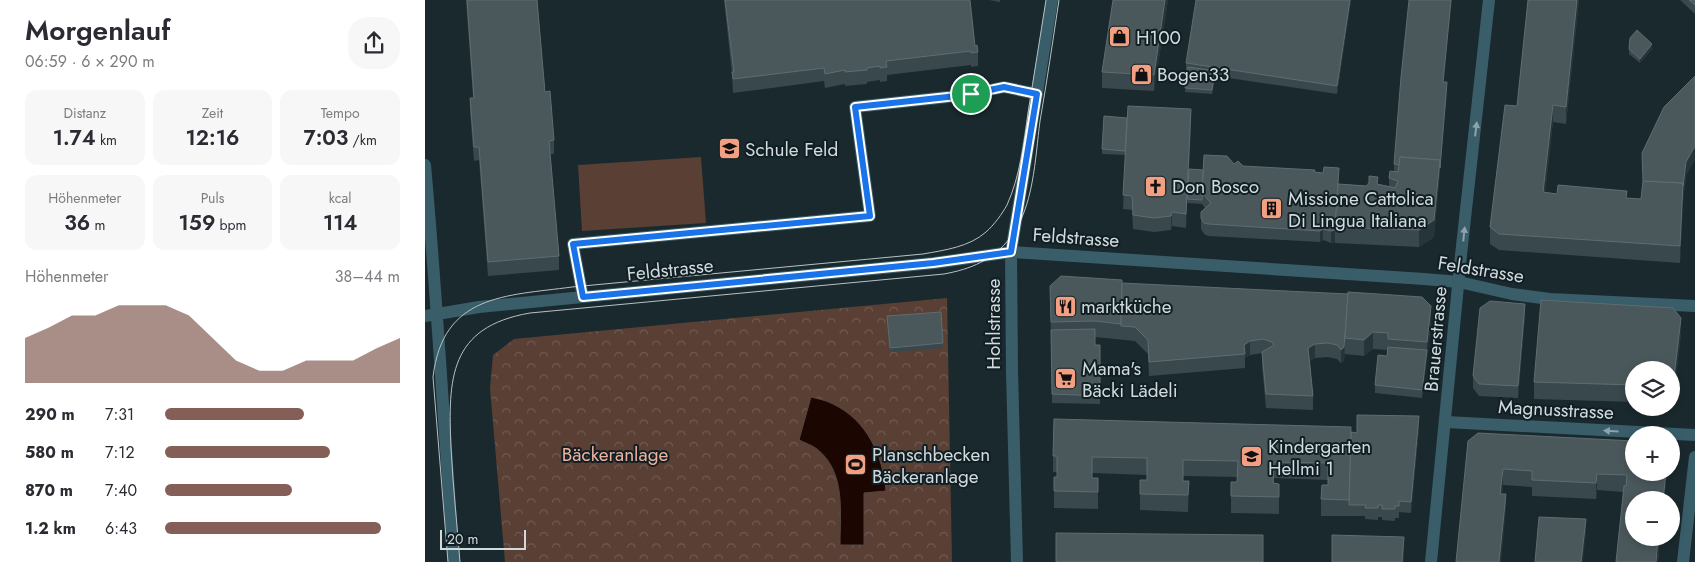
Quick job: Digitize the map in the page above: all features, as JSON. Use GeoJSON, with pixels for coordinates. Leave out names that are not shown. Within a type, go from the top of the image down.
{"type":"FeatureCollection","features":[{"type":"Feature","properties":{"kind":"street","name":"Hohlstrasse"},"geometry":{"type":"LineString","coordinates":[[1017,562],[1011,252],[1052,0]]}},
{"type":"Feature","properties":{"kind":"street","name":"Brauerstrasse"},"geometry":{"type":"LineString","coordinates":[[1431,562],[1489,0]]}},
{"type":"Feature","properties":{"kind":"street"},"geometry":{"type":"LineString","coordinates":[[583,297],[573,244],[870,216],[855,107],[966,95],[1004,87],[1037,94]]}},
{"type":"Feature","properties":{"kind":"street"},"geometry":{"type":"LineString","coordinates":[[425,165],[431,315],[442,415],[454,562]]}},
{"type":"Feature","properties":{"kind":"street","name":"Feldstrasse"},"geometry":{"type":"LineString","coordinates":[[431,315],[479,307],[933,263],[1011,252],[1459,282],[1512,294],[1550,299],[1695,306]]}},
{"type":"Feature","properties":{"kind":"street","name":"Magnusstrasse"},"geometry":{"type":"LineString","coordinates":[[1446,422],[1695,435]]}},
{"type":"Feature","properties":{"kind":"street"},"geometry":{"type":"LineString","coordinates":[[1683,562],[1695,456]]}},
{"type":"Feature","properties":{"kind":"green space"},"geometry":{"type":"Polygon","coordinates":[[[701,157],[706,223],[582,231],[578,165],[701,157]]]}},
{"type":"Feature","properties":{"kind":"green space","name":"Bäckeranlage"},"geometry":{"type":"Polygon","coordinates":[[[947,298],[952,562],[505,562],[490,388],[493,355],[514,339],[947,298]]]}},
{"type":"Feature","properties":{"kind":"shaded area","name":"Planschbecken Bäckeranlage"},"geometry":{"type":"Polygon","coordinates":[[[811,397],[830,403],[855,419],[864,429],[877,452],[886,491],[864,493],[864,545],[840,545],[839,493],[833,469],[817,449],[799,440],[811,397]]]}},
{"type":"Feature","properties":{"kind":"building"},"geometry":{"type":"Polygon","coordinates":[[[467,0],[537,0],[545,92],[550,91],[554,140],[549,141],[559,256],[488,262],[479,147],[474,147],[470,98],[474,98],[467,0]]]}},
{"type":"Feature","properties":{"kind":"building"},"geometry":{"type":"Polygon","coordinates":[[[725,0],[970,0],[975,46],[977,45],[978,52],[971,53],[971,51],[886,61],[887,67],[880,68],[880,66],[867,68],[867,70],[845,72],[845,70],[825,74],[824,68],[733,79],[732,72],[734,72],[725,0]]]}},
{"type":"Feature","properties":{"kind":"building"},"geometry":{"type":"Polygon","coordinates":[[[1113,0],[1165,0],[1154,75],[1102,72],[1113,0]]]}},
{"type":"Feature","properties":{"kind":"building"},"geometry":{"type":"Polygon","coordinates":[[[1196,0],[1350,0],[1337,86],[1186,63],[1196,0]]]}},
{"type":"Feature","properties":{"kind":"building"},"geometry":{"type":"Polygon","coordinates":[[[1409,0],[1451,0],[1443,82],[1447,82],[1440,168],[1440,160],[1400,157],[1399,165],[1394,164],[1409,0]]]}},
{"type":"Feature","properties":{"kind":"building"},"geometry":{"type":"Polygon","coordinates":[[[1528,0],[1577,0],[1566,107],[1553,105],[1543,192],[1557,194],[1558,185],[1627,191],[1626,198],[1641,199],[1643,181],[1683,183],[1680,246],[1499,234],[1490,227],[1505,105],[1517,106],[1528,0]]]}},
{"type":"Feature","properties":{"kind":"building"},"geometry":{"type":"Polygon","coordinates":[[[1637,30],[1652,44],[1640,59],[1629,49],[1630,38],[1637,30]]]}},
{"type":"Feature","properties":{"kind":"building"},"geometry":{"type":"Polygon","coordinates":[[[1188,67],[1215,71],[1212,90],[1185,88],[1188,67]]]}},
{"type":"Feature","properties":{"kind":"building"},"geometry":{"type":"Polygon","coordinates":[[[1695,76],[1695,146],[1686,162],[1683,186],[1683,183],[1643,181],[1642,153],[1664,107],[1695,76]]]}},
{"type":"Feature","properties":{"kind":"building","name":"Don Bosco"},"geometry":{"type":"Polygon","coordinates":[[[1128,106],[1191,109],[1186,214],[1172,212],[1171,216],[1154,218],[1133,215],[1132,196],[1123,195],[1128,106]]]}},
{"type":"Feature","properties":{"kind":"building"},"geometry":{"type":"Polygon","coordinates":[[[1104,116],[1127,118],[1125,151],[1102,149],[1104,116]]]}},
{"type":"Feature","properties":{"kind":"building","name":"Missione Cattolica Di Lingua Italiana"},"geometry":{"type":"Polygon","coordinates":[[[1204,155],[1227,156],[1234,164],[1238,161],[1243,166],[1315,170],[1314,172],[1323,173],[1324,167],[1339,168],[1335,230],[1323,229],[1320,231],[1204,223],[1201,218],[1201,212],[1211,203],[1202,193],[1204,155]]]}},
{"type":"Feature","properties":{"kind":"building"},"geometry":{"type":"Polygon","coordinates":[[[1400,157],[1440,160],[1434,220],[1419,230],[1335,227],[1338,184],[1367,186],[1369,176],[1378,177],[1377,184],[1395,188],[1398,181],[1389,178],[1390,171],[1398,172],[1400,157]]]}},
{"type":"Feature","properties":{"kind":"building"},"geometry":{"type":"Polygon","coordinates":[[[1189,169],[1203,170],[1202,200],[1187,199],[1189,169]]]}},
{"type":"Feature","properties":{"kind":"building"},"geometry":{"type":"Polygon","coordinates":[[[1061,276],[1122,280],[1121,324],[1095,321],[1051,322],[1050,286],[1061,276]]]}},
{"type":"Feature","properties":{"kind":"building"},"geometry":{"type":"Polygon","coordinates":[[[1122,283],[1348,294],[1344,347],[1341,350],[1337,345],[1328,343],[1315,344],[1308,348],[1313,396],[1266,394],[1262,352],[1274,345],[1272,342],[1263,339],[1250,341],[1244,345],[1245,354],[1149,362],[1148,340],[1135,327],[1121,326],[1122,283]]]}},
{"type":"Feature","properties":{"kind":"building"},"geometry":{"type":"Polygon","coordinates":[[[1348,292],[1422,297],[1431,306],[1427,342],[1388,339],[1388,333],[1373,332],[1364,340],[1345,338],[1348,292]]]}},
{"type":"Feature","properties":{"kind":"building"},"geometry":{"type":"Polygon","coordinates":[[[1541,300],[1673,308],[1681,318],[1676,361],[1625,361],[1625,385],[1534,382],[1541,300]]]}},
{"type":"Feature","properties":{"kind":"building"},"geometry":{"type":"Polygon","coordinates":[[[1490,301],[1525,304],[1518,386],[1479,384],[1473,376],[1480,308],[1490,301]]]}},
{"type":"Feature","properties":{"kind":"building"},"geometry":{"type":"Polygon","coordinates":[[[941,312],[943,343],[890,348],[887,316],[941,312]]]}},
{"type":"Feature","properties":{"kind":"building"},"geometry":{"type":"Polygon","coordinates":[[[1095,329],[1095,345],[1100,345],[1100,396],[1052,394],[1051,330],[1095,329]]]}},
{"type":"Feature","properties":{"kind":"building"},"geometry":{"type":"Polygon","coordinates":[[[1388,347],[1427,350],[1422,390],[1375,385],[1378,355],[1387,356],[1388,347]]]}},
{"type":"Feature","properties":{"kind":"building"},"geometry":{"type":"Polygon","coordinates":[[[1357,415],[1419,416],[1411,502],[1399,501],[1399,506],[1395,506],[1395,509],[1382,509],[1382,505],[1378,505],[1378,508],[1365,508],[1366,505],[1349,505],[1351,432],[1357,433],[1357,415]]]}},
{"type":"Feature","properties":{"kind":"building"},"geometry":{"type":"Polygon","coordinates":[[[1054,419],[1351,427],[1349,500],[1321,499],[1322,485],[1328,485],[1328,463],[1274,462],[1273,483],[1279,484],[1279,497],[1231,496],[1231,482],[1237,482],[1238,461],[1183,460],[1183,481],[1189,481],[1188,495],[1140,494],[1140,480],[1147,480],[1147,458],[1092,457],[1092,478],[1098,478],[1098,492],[1054,491],[1054,477],[1057,477],[1057,456],[1053,456],[1054,419]]]}},
{"type":"Feature","properties":{"kind":"building"},"geometry":{"type":"Polygon","coordinates":[[[1478,433],[1625,441],[1625,475],[1597,474],[1596,483],[1532,480],[1532,471],[1503,469],[1500,494],[1506,494],[1499,562],[1456,562],[1468,441],[1478,433]]]}},
{"type":"Feature","properties":{"kind":"building"},"geometry":{"type":"Polygon","coordinates":[[[1626,481],[1665,481],[1664,491],[1625,491],[1625,546],[1657,546],[1656,562],[1616,562],[1624,486],[1626,486],[1626,481]]]}},
{"type":"Feature","properties":{"kind":"building"},"geometry":{"type":"Polygon","coordinates":[[[1539,517],[1586,519],[1581,562],[1535,562],[1539,517]]]}},
{"type":"Feature","properties":{"kind":"building"},"geometry":{"type":"Polygon","coordinates":[[[1056,533],[1263,535],[1263,562],[1056,562],[1056,533]]]}},
{"type":"Feature","properties":{"kind":"building"},"geometry":{"type":"Polygon","coordinates":[[[1332,535],[1404,537],[1402,562],[1332,562],[1332,535]]]}},
{"type":"Feature","properties":{"kind":"tram line"},"geometry":{"type":"LineString","coordinates":[[448,562],[433,377],[439,350],[450,329],[464,314],[481,304],[523,293],[923,254],[956,247],[972,241],[986,232],[998,219],[1007,205],[1015,183],[1023,148],[1046,0]]}},
{"type":"Feature","properties":{"kind":"tram line"},"geometry":{"type":"LineString","coordinates":[[460,562],[450,423],[453,378],[459,360],[469,343],[483,330],[503,320],[530,313],[944,274],[972,266],[989,258],[1003,246],[1018,226],[1029,197],[1059,0]]}},
{"type":"Feature","properties":{"kind":"place","name":"H100"},"geometry":{"type":"Point","coordinates":[1120,37]}},
{"type":"Feature","properties":{"kind":"place","name":"Bogen33"},"geometry":{"type":"Point","coordinates":[1141,74]}},
{"type":"Feature","properties":{"kind":"place","name":"Schule Feld"},"geometry":{"type":"Point","coordinates":[729,149]}},
{"type":"Feature","properties":{"kind":"place","name":"Don Bosco"},"geometry":{"type":"Point","coordinates":[1156,186]}},
{"type":"Feature","properties":{"kind":"place","name":"Missione Cattolica Di Lingua Italiana"},"geometry":{"type":"Point","coordinates":[1272,209]}},
{"type":"Feature","properties":{"kind":"place","name":"marktküche"},"geometry":{"type":"Point","coordinates":[1065,306]}},
{"type":"Feature","properties":{"kind":"place","name":"Mama's Bäcki Lädeli"},"geometry":{"type":"Point","coordinates":[1066,379]}},
{"type":"Feature","properties":{"kind":"place","name":"Kindergarten Hellmi 1"},"geometry":{"type":"Point","coordinates":[1252,457]}},
{"type":"Feature","properties":{"kind":"place","name":"Planschbecken Bäckeranlage"},"geometry":{"type":"Point","coordinates":[856,465]}},
{"type":"Feature","properties":{"kind":"route"},"geometry":{"type":"LineString","coordinates":[[1004,87],[1037,94],[1011,252],[933,263],[583,297],[573,244],[870,216],[855,107],[971,94],[1004,87]]}}]}
